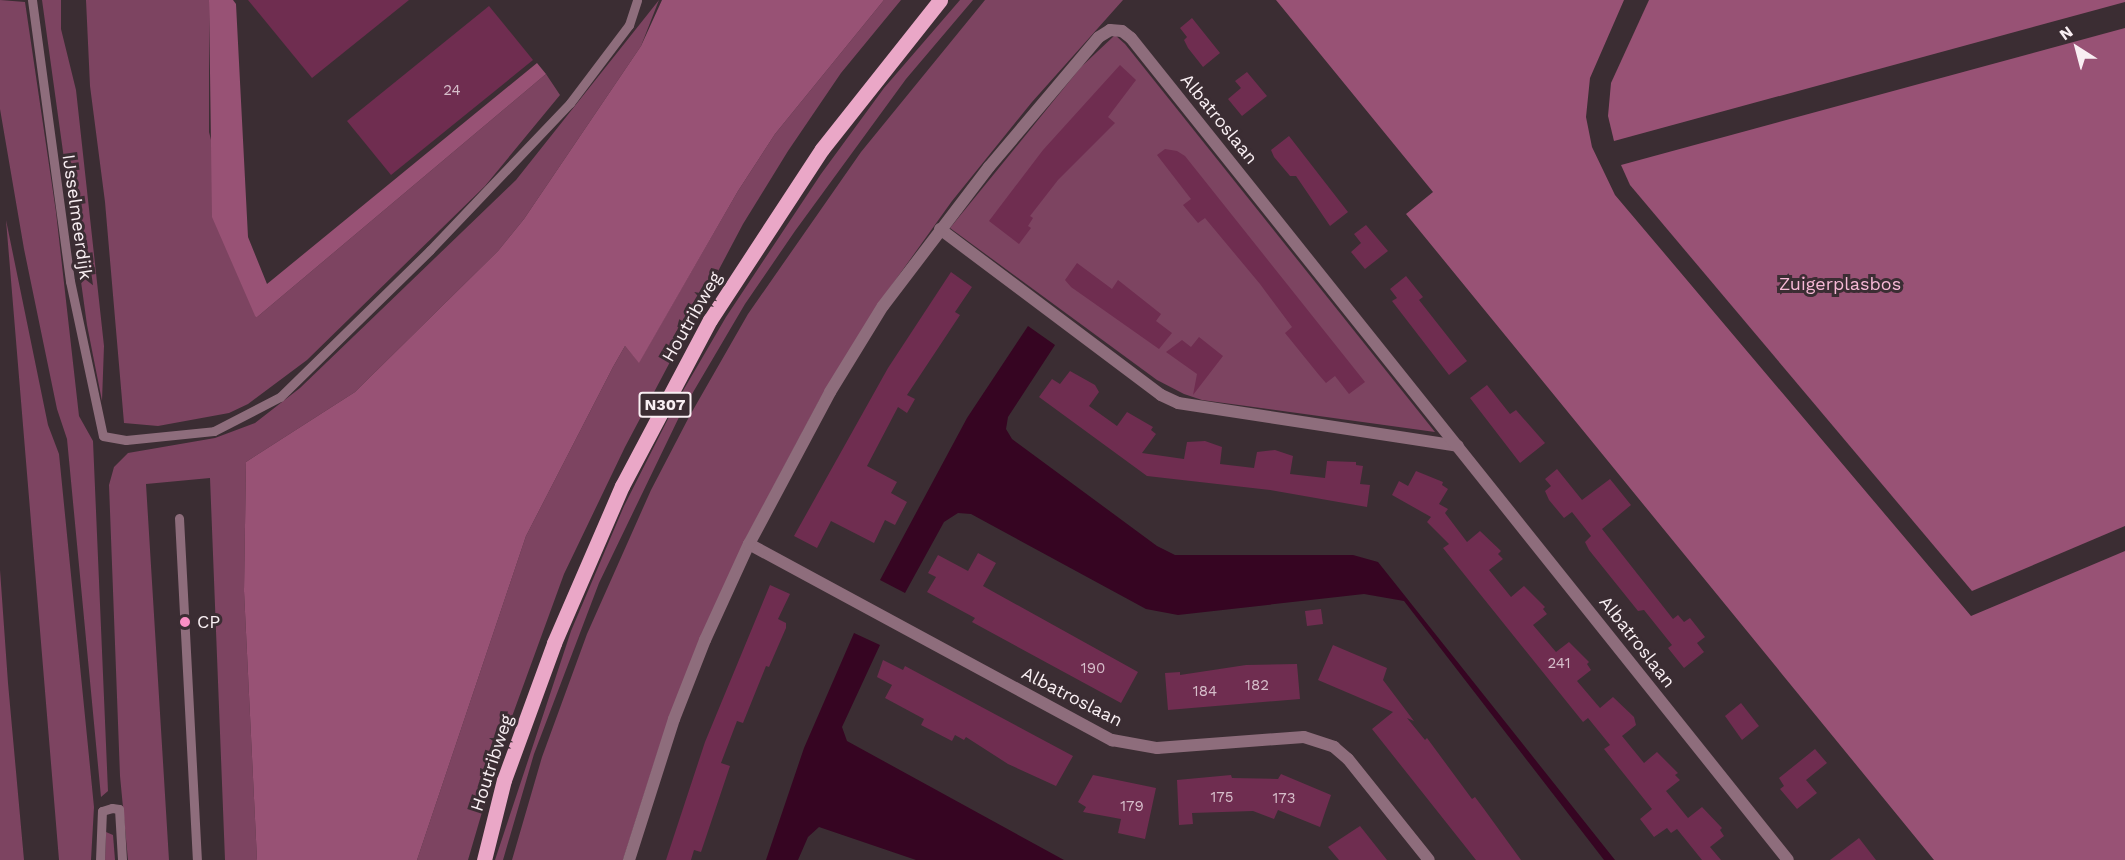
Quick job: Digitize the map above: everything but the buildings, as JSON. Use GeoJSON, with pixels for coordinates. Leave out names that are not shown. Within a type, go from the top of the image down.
{"type":"FeatureCollection","features":[{"type":"Feature","properties":{"kind":"main road","name":"Houtribweg"},"geometry":{"type":"LineString","coordinates":[[484,860],[504,780],[554,643],[622,486],[710,320],[822,149],[940,0]]}},
{"type":"Feature","properties":{"kind":"street","name":"Albatroslaan"},"geometry":{"type":"LineString","coordinates":[[628,860],[674,719],[749,544],[830,392],[883,306],[940,229],[1099,37],[1110,30],[1122,31],[1458,446],[1788,860]]}},
{"type":"Feature","properties":{"kind":"street"},"geometry":{"type":"LineString","coordinates":[[940,229],[1161,395],[1178,403],[1458,446]]}},
{"type":"Feature","properties":{"kind":"street","name":"Albatroslaan"},"geometry":{"type":"LineString","coordinates":[[749,544],[1112,740],[1157,747],[1304,737],[1334,747],[1348,759],[1430,860]]}},
{"type":"Feature","properties":{"kind":"lane","name":"IJsselmeerdijk"},"geometry":{"type":"LineString","coordinates":[[32,0],[70,281],[103,436],[126,440],[214,431],[280,397],[430,250],[570,103],[629,25],[637,0]]}},
{"type":"Feature","properties":{"kind":"lane"},"geometry":{"type":"LineString","coordinates":[[179,518],[196,860]]}},
{"type":"Feature","properties":{"kind":"lane"},"geometry":{"type":"LineString","coordinates":[[100,860],[102,811],[112,808],[119,809],[122,860]]}},
{"type":"Feature","properties":{"kind":"shaded area"},"geometry":{"type":"Polygon","coordinates":[[[0,0],[25,2],[56,212],[79,416],[93,441],[108,791],[101,797],[67,439],[57,409],[24,249],[0,109],[0,0]]]}},
{"type":"Feature","properties":{"kind":"shaded area"},"geometry":{"type":"Polygon","coordinates":[[[42,0],[61,0],[61,29],[76,90],[104,346],[102,401],[87,325],[42,0]]]}},
{"type":"Feature","properties":{"kind":"shaded area"},"geometry":{"type":"Polygon","coordinates":[[[86,0],[209,0],[209,132],[256,318],[546,74],[560,95],[485,186],[307,360],[248,404],[229,413],[158,426],[124,423],[105,202],[90,86],[86,0]]]}},
{"type":"Feature","properties":{"kind":"shaded area"},"geometry":{"type":"Polygon","coordinates":[[[659,0],[641,46],[524,219],[498,251],[355,392],[246,462],[244,591],[257,860],[225,860],[210,478],[146,484],[169,860],[128,860],[120,776],[109,485],[114,467],[128,453],[215,438],[255,423],[300,388],[516,180],[659,0]]]}},
{"type":"Feature","properties":{"kind":"shaded area"},"geometry":{"type":"Polygon","coordinates":[[[884,0],[901,0],[841,73],[788,151],[743,224],[625,447],[564,574],[502,744],[468,860],[417,860],[526,536],[613,367],[625,346],[639,362],[738,191],[775,134],[884,0]]]}},
{"type":"Feature","properties":{"kind":"shaded area"},"geometry":{"type":"Polygon","coordinates":[[[960,0],[973,0],[906,79],[795,231],[745,304],[682,411],[599,583],[534,754],[503,860],[495,860],[571,631],[624,506],[677,401],[726,317],[821,174],[884,88],[960,0]]]}},
{"type":"Feature","properties":{"kind":"shaded area"},"geometry":{"type":"Polygon","coordinates":[[[985,0],[1123,0],[1032,102],[952,201],[889,289],[819,401],[744,542],[660,745],[623,860],[512,860],[542,757],[587,634],[651,490],[689,417],[748,314],[861,152],[985,0]]]}},
{"type":"Feature","properties":{"kind":"shaded area"},"geometry":{"type":"Polygon","coordinates":[[[1115,35],[1125,44],[1435,432],[1202,400],[1184,394],[1157,380],[950,228],[1081,67],[1115,35]]]}},
{"type":"Feature","properties":{"kind":"shaded area"},"geometry":{"type":"Polygon","coordinates":[[[6,220],[48,425],[59,454],[94,807],[91,860],[59,860],[6,220]]]}},
{"type":"Feature","properties":{"kind":"shaded area"},"geometry":{"type":"Polygon","coordinates":[[[1028,326],[1055,345],[1008,417],[1006,429],[1012,439],[1157,546],[1175,555],[1353,555],[1378,562],[1615,860],[1604,860],[1404,601],[1364,594],[1178,615],[1146,609],[971,514],[958,513],[944,522],[905,593],[880,580],[967,418],[1028,326]]]}},
{"type":"Feature","properties":{"kind":"shaded area"},"geometry":{"type":"Polygon","coordinates":[[[0,570],[8,683],[24,860],[0,860],[0,570]]]}},
{"type":"Feature","properties":{"kind":"shaded area"},"geometry":{"type":"Polygon","coordinates":[[[854,633],[880,645],[842,727],[847,741],[1064,860],[916,860],[819,827],[808,837],[798,860],[766,860],[804,748],[854,633]]]}},
{"type":"Feature","properties":{"kind":"shaded area"},"geometry":{"type":"Polygon","coordinates":[[[106,832],[113,835],[115,860],[105,860],[106,832]]]}},
{"type":"Feature","properties":{"kind":"green space"},"geometry":{"type":"Polygon","coordinates":[[[209,0],[233,0],[236,4],[248,237],[267,284],[537,63],[546,74],[256,318],[212,217],[209,0]]]}},
{"type":"Feature","properties":{"kind":"green space"},"geometry":{"type":"Polygon","coordinates":[[[662,0],[884,0],[775,134],[738,191],[639,363],[625,346],[613,367],[526,536],[417,860],[257,860],[244,591],[246,462],[355,392],[498,251],[524,219],[641,46],[662,0]]]}},
{"type":"Feature","properties":{"kind":"green space"},"geometry":{"type":"Polygon","coordinates":[[[1276,0],[1624,0],[1590,78],[1586,117],[1592,147],[1615,195],[1971,616],[2125,551],[2125,860],[1934,860],[1406,214],[1433,192],[1276,0]]]}},
{"type":"Feature","properties":{"kind":"green space"},"geometry":{"type":"Polygon","coordinates":[[[1649,0],[2125,0],[2125,2],[1614,141],[1608,116],[1611,83],[1649,0]]]}},
{"type":"Feature","properties":{"kind":"green space","name":"Zuigerplasbos"},"geometry":{"type":"Polygon","coordinates":[[[2125,28],[2125,526],[1972,591],[1630,185],[1621,165],[2125,28]]]}},
{"type":"Feature","properties":{"kind":"place","name":"CP"},"geometry":{"type":"Point","coordinates":[185,622]}}]}
